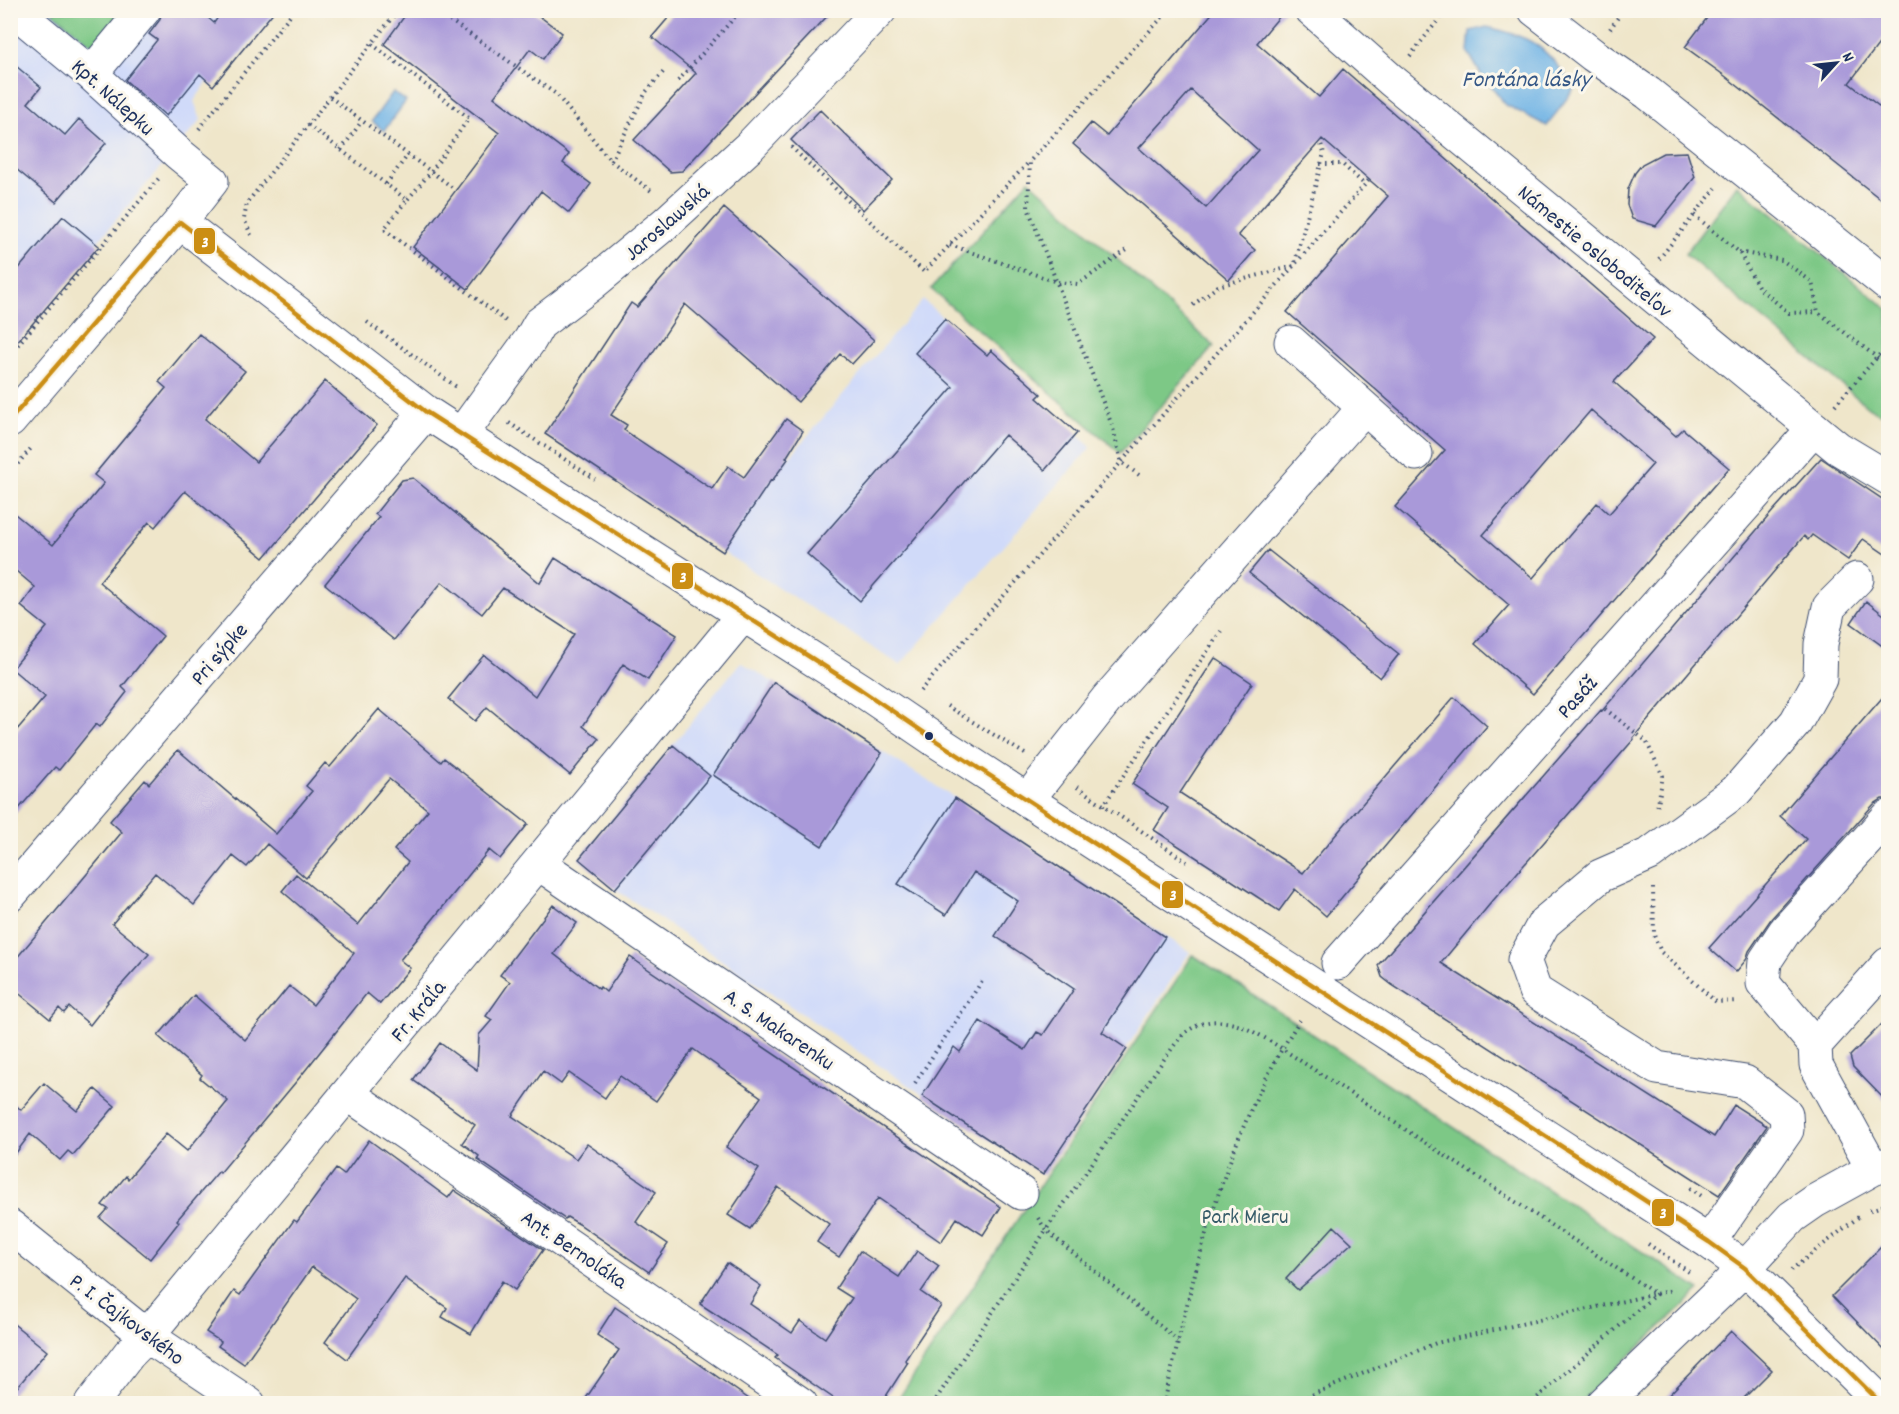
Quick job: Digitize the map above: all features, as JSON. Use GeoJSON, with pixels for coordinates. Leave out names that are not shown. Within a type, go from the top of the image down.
{"type":"FeatureCollection","features":[{"type":"Feature","properties":{"kind":"street"},"geometry":{"type":"LineString","coordinates":[[92,74],[144,10]]}},
{"type":"Feature","properties":{"kind":"street","name":"Jaroslawská"},"geometry":{"type":"LineString","coordinates":[[461,435],[530,340],[539,324],[667,222],[769,126],[880,10]]}},
{"type":"Feature","properties":{"kind":"street","name":"Námestie osloboditeľov"},"geometry":{"type":"LineString","coordinates":[[1312,10],[1391,80],[1838,448],[1888,477]]}},
{"type":"Feature","properties":{"kind":"street"},"geometry":{"type":"LineString","coordinates":[[1535,10],[1593,55],[1648,93],[1888,285]]}},
{"type":"Feature","properties":{"kind":"street","name":"Kpt. Nálepku"},"geometry":{"type":"LineString","coordinates":[[13,13],[92,74],[212,182],[180,222]]}},
{"type":"Feature","properties":{"kind":"street"},"geometry":{"type":"LineString","coordinates":[[10,421],[180,222],[426,412],[1028,799],[1709,1242],[1745,1269],[1883,1404]]}},
{"type":"Feature","properties":{"kind":"street"},"geometry":{"type":"LineString","coordinates":[[1291,342],[1416,454]]}},
{"type":"Feature","properties":{"kind":"street"},"geometry":{"type":"LineString","coordinates":[[1028,799],[1107,699],[1364,408]]}},
{"type":"Feature","properties":{"kind":"street","name":"Pri sýpke"},"geometry":{"type":"LineString","coordinates":[[10,895],[426,412]]}},
{"type":"Feature","properties":{"kind":"street","name":"Pasáž"},"geometry":{"type":"LineString","coordinates":[[1338,963],[1814,428]]}},
{"type":"Feature","properties":{"kind":"street"},"geometry":{"type":"LineString","coordinates":[[1709,1242],[1787,1130],[1786,1114],[1745,1082],[1658,1068],[1535,991],[1524,960],[1544,923],[1599,876],[1650,854],[1736,791],[1796,722],[1820,679],[1821,644],[1829,607],[1857,579]]}},
{"type":"Feature","properties":{"kind":"street","name":"Fr. Kráľa"},"geometry":{"type":"LineString","coordinates":[[91,1404],[129,1354],[147,1336],[743,615]]}},
{"type":"Feature","properties":{"kind":"street"},"geometry":{"type":"LineString","coordinates":[[1603,1404],[1745,1269],[1792,1217],[1815,1201],[1881,1166],[1816,1065],[1815,1045],[1763,983],[1765,961],[1785,931],[1888,817]]}},
{"type":"Feature","properties":{"kind":"street","name":"A. S. Makarenku"},"geometry":{"type":"LineString","coordinates":[[538,863],[1021,1193]]}},
{"type":"Feature","properties":{"kind":"street"},"geometry":{"type":"LineString","coordinates":[[1815,1045],[1888,964]]}},
{"type":"Feature","properties":{"kind":"street","name":"Ant. Bernoláka"},"geometry":{"type":"LineString","coordinates":[[348,1094],[801,1404]]}},
{"type":"Feature","properties":{"kind":"street","name":"P. I. Čajkovského"},"geometry":{"type":"LineString","coordinates":[[10,1226],[147,1336],[249,1404]]}},
{"type":"Feature","properties":{"kind":"path"},"geometry":{"type":"LineString","coordinates":[[10,354],[179,154],[294,10]]}},
{"type":"Feature","properties":{"kind":"path"},"geometry":{"type":"LineString","coordinates":[[255,239],[249,232],[244,219],[248,203],[398,10]]}},
{"type":"Feature","properties":{"kind":"path"},"geometry":{"type":"LineString","coordinates":[[435,10],[556,94],[610,161],[659,197]]}},
{"type":"Feature","properties":{"kind":"path"},"geometry":{"type":"LineString","coordinates":[[678,81],[741,10]]}},
{"type":"Feature","properties":{"kind":"path"},"geometry":{"type":"LineString","coordinates":[[769,126],[924,272],[1169,10]]}},
{"type":"Feature","properties":{"kind":"path"},"geometry":{"type":"LineString","coordinates":[[1391,80],[1444,11]]}},
{"type":"Feature","properties":{"kind":"path"},"geometry":{"type":"LineString","coordinates":[[372,44],[469,118],[431,172],[384,229],[530,340]]}},
{"type":"Feature","properties":{"kind":"path"},"geometry":{"type":"LineString","coordinates":[[610,161],[646,92],[665,70]]}},
{"type":"Feature","properties":{"kind":"path"},"geometry":{"type":"LineString","coordinates":[[330,98],[456,190]]}},
{"type":"Feature","properties":{"kind":"path"},"geometry":{"type":"LineString","coordinates":[[341,150],[362,121]]}},
{"type":"Feature","properties":{"kind":"path"},"geometry":{"type":"LineString","coordinates":[[308,125],[407,200]]}},
{"type":"Feature","properties":{"kind":"path"},"geometry":{"type":"LineString","coordinates":[[1294,266],[1324,153],[1320,141]]}},
{"type":"Feature","properties":{"kind":"path"},"geometry":{"type":"LineString","coordinates":[[386,184],[408,155]]}},
{"type":"Feature","properties":{"kind":"path"},"geometry":{"type":"LineString","coordinates":[[1030,160],[1028,208],[1113,428],[1121,462],[1140,475]]}},
{"type":"Feature","properties":{"kind":"path"},"geometry":{"type":"LineString","coordinates":[[1320,164],[1342,164],[1365,184]]}},
{"type":"Feature","properties":{"kind":"path"},"geometry":{"type":"LineString","coordinates":[[1638,285],[1735,164]]}},
{"type":"Feature","properties":{"kind":"path"},"geometry":{"type":"LineString","coordinates":[[901,717],[921,690],[1369,180]]}},
{"type":"Feature","properties":{"kind":"path"},"geometry":{"type":"LineString","coordinates":[[1694,215],[1739,252],[1759,288],[1789,313],[1818,312],[1888,366]]}},
{"type":"Feature","properties":{"kind":"path"},"geometry":{"type":"LineString","coordinates":[[950,245],[1057,282],[1078,284],[1130,248]]}},
{"type":"Feature","properties":{"kind":"path"},"geometry":{"type":"LineString","coordinates":[[1739,252],[1782,260],[1812,282],[1818,312]]}},
{"type":"Feature","properties":{"kind":"path"},"geometry":{"type":"LineString","coordinates":[[1193,305],[1218,286],[1294,266]]}},
{"type":"Feature","properties":{"kind":"path"},"geometry":{"type":"LineString","coordinates":[[357,315],[483,406],[602,483]]}},
{"type":"Feature","properties":{"kind":"path"},"geometry":{"type":"LineString","coordinates":[[1814,428],[1888,345]]}},
{"type":"Feature","properties":{"kind":"path"},"geometry":{"type":"LineString","coordinates":[[1103,806],[1221,631]]}},
{"type":"Feature","properties":{"kind":"path"},"geometry":{"type":"LineString","coordinates":[[911,684],[930,696]]}},
{"type":"Feature","properties":{"kind":"path"},"geometry":{"type":"LineString","coordinates":[[940,702],[1052,770],[1192,865]]}},
{"type":"Feature","properties":{"kind":"path"},"geometry":{"type":"LineString","coordinates":[[897,1108],[984,978]]}},
{"type":"Feature","properties":{"kind":"path"},"geometry":{"type":"LineString","coordinates":[[1164,1404],[1203,1243],[1229,1160],[1281,1048],[1307,1010]]}},
{"type":"Feature","properties":{"kind":"path"},"geometry":{"type":"LineString","coordinates":[[933,1404],[1046,1230],[1167,1055],[1184,1034],[1199,1024],[1230,1021],[1255,1032],[1656,1294]]}},
{"type":"Feature","properties":{"kind":"path"},"geometry":{"type":"LineString","coordinates":[[1021,1193],[1046,1230],[1178,1341]]}},
{"type":"Feature","properties":{"kind":"path"},"geometry":{"type":"LineString","coordinates":[[1791,1270],[1865,1212],[1888,1204]]}},
{"type":"Feature","properties":{"kind":"path"},"geometry":{"type":"LineString","coordinates":[[1290,1404],[1436,1343],[1675,1290]]}},
{"type":"Feature","properties":{"kind":"path"},"geometry":{"type":"LineString","coordinates":[[1530,1404],[1656,1294]]}},
{"type":"Feature","properties":{"kind":"path"},"geometry":{"type":"LineString","coordinates":[[10,1400],[15,1404]]}},
{"type":"Feature","properties":{"kind":"shaded area"},"geometry":{"type":"Polygon","coordinates":[[[11,11],[277,11],[213,86],[208,81],[194,101],[201,120],[11,344],[11,11]]]}},
{"type":"Feature","properties":{"kind":"shaded area"},"geometry":{"type":"Polygon","coordinates":[[[923,300],[986,355],[991,350],[1041,394],[1037,399],[1091,447],[900,665],[723,552],[764,490],[788,459],[923,300]]]}},
{"type":"Feature","properties":{"kind":"shaded area"},"geometry":{"type":"Polygon","coordinates":[[[741,662],[955,798],[1190,952],[1043,1175],[615,889],[579,859],[741,662]]]}},
{"type":"Feature","properties":{"kind":"green space"},"geometry":{"type":"Polygon","coordinates":[[[51,11],[135,11],[101,53],[51,11]]]}},
{"type":"Feature","properties":{"kind":"green space"},"geometry":{"type":"Polygon","coordinates":[[[1029,180],[1214,346],[1120,453],[931,289],[1029,180]]]}},
{"type":"Feature","properties":{"kind":"green space"},"geometry":{"type":"Polygon","coordinates":[[[1737,185],[1888,309],[1888,419],[1868,407],[1685,254],[1737,185]]]}},
{"type":"Feature","properties":{"kind":"green space","name":"Park Mieru"},"geometry":{"type":"Polygon","coordinates":[[[1193,955],[1700,1290],[1579,1403],[895,1404],[1193,955]]]}},
{"type":"Feature","properties":{"kind":"water","name":"Fontána lásky"},"geometry":{"type":"Polygon","coordinates":[[[1487,27],[1518,36],[1538,46],[1575,87],[1547,126],[1506,105],[1482,76],[1468,52],[1470,31],[1487,27]]]}},
{"type":"Feature","properties":{"kind":"water"},"geometry":{"type":"Polygon","coordinates":[[[393,92],[406,101],[384,131],[372,121],[393,92]]]}},
{"type":"Feature","properties":{"kind":"building"},"geometry":{"type":"Polygon","coordinates":[[[163,10],[199,10],[214,23],[223,10],[275,10],[213,86],[200,74],[166,116],[125,80],[157,40],[149,34],[159,21],[163,10]]]}},
{"type":"Feature","properties":{"kind":"building"},"geometry":{"type":"Polygon","coordinates":[[[409,10],[531,10],[562,33],[543,59],[530,49],[494,97],[569,154],[563,163],[591,184],[569,213],[541,191],[468,289],[413,247],[499,133],[384,44],[409,10]]]}},
{"type":"Feature","properties":{"kind":"building"},"geometry":{"type":"Polygon","coordinates":[[[675,10],[833,10],[682,171],[670,172],[634,140],[696,73],[652,37],[675,10]]]}},
{"type":"Feature","properties":{"kind":"building"},"geometry":{"type":"Polygon","coordinates":[[[1215,10],[1285,10],[1257,43],[1319,97],[1343,69],[1653,339],[1614,382],[1676,436],[1683,429],[1729,468],[1533,694],[1475,644],[1509,605],[1395,507],[1445,450],[1287,312],[1388,196],[1322,139],[1238,235],[1255,250],[1229,280],[1073,144],[1091,123],[1107,136],[1215,10]],[[1191,90],[1139,148],[1206,208],[1258,150],[1191,90]],[[1591,410],[1483,535],[1533,578],[1597,503],[1609,514],[1653,464],[1591,410]]]}},
{"type":"Feature","properties":{"kind":"building"},"geometry":{"type":"Polygon","coordinates":[[[1713,10],[1888,10],[1888,32],[1849,83],[1888,113],[1888,205],[1685,47],[1713,10]]]}},
{"type":"Feature","properties":{"kind":"building"},"geometry":{"type":"Polygon","coordinates":[[[10,61],[41,87],[28,103],[65,135],[79,119],[106,143],[56,202],[10,164],[10,61]]]}},
{"type":"Feature","properties":{"kind":"building"},"geometry":{"type":"Polygon","coordinates":[[[820,110],[892,180],[863,210],[791,140],[820,110]]]}},
{"type":"Feature","properties":{"kind":"building"},"geometry":{"type":"Polygon","coordinates":[[[1687,152],[1695,177],[1656,226],[1632,219],[1627,205],[1628,189],[1642,164],[1663,153],[1687,152]]]}},
{"type":"Feature","properties":{"kind":"building"},"geometry":{"type":"Polygon","coordinates":[[[724,208],[874,340],[852,364],[840,354],[798,402],[685,304],[611,415],[627,425],[624,430],[712,489],[728,466],[744,477],[786,419],[803,431],[786,458],[788,459],[771,480],[723,552],[545,434],[631,303],[637,307],[724,208]]]}},
{"type":"Feature","properties":{"kind":"building"},"geometry":{"type":"Polygon","coordinates":[[[63,216],[99,246],[10,350],[10,279],[63,216]]]}},
{"type":"Feature","properties":{"kind":"building"},"geometry":{"type":"Polygon","coordinates":[[[945,319],[987,355],[991,350],[1041,394],[1037,398],[1077,433],[1045,470],[1005,435],[860,601],[807,554],[953,387],[915,353],[945,319]]]}},
{"type":"Feature","properties":{"kind":"building"},"geometry":{"type":"Polygon","coordinates":[[[199,334],[245,371],[205,419],[256,462],[325,381],[377,425],[264,558],[185,491],[155,527],[149,522],[99,582],[163,636],[122,687],[127,692],[100,727],[96,724],[59,770],[55,767],[10,819],[10,738],[45,697],[12,669],[47,627],[21,606],[35,587],[10,566],[10,510],[53,545],[104,483],[94,475],[166,388],[159,382],[199,334]]]}},
{"type":"Feature","properties":{"kind":"building"},"geometry":{"type":"Polygon","coordinates":[[[1821,458],[1888,503],[1888,556],[1863,539],[1848,560],[1812,535],[1808,540],[1804,536],[1634,739],[1441,963],[1714,1137],[1734,1105],[1767,1126],[1719,1195],[1392,985],[1382,977],[1378,965],[1821,458]]]}},
{"type":"Feature","properties":{"kind":"building"},"geometry":{"type":"Polygon","coordinates":[[[413,478],[540,583],[555,558],[677,635],[648,680],[623,664],[583,726],[599,739],[570,775],[487,707],[475,721],[448,699],[484,655],[535,696],[574,634],[503,588],[482,614],[442,582],[394,640],[325,584],[379,517],[375,514],[402,480],[413,478]]]}},
{"type":"Feature","properties":{"kind":"building"},"geometry":{"type":"Polygon","coordinates":[[[1268,550],[1399,654],[1380,678],[1249,573],[1268,550]]]}},
{"type":"Feature","properties":{"kind":"building"},"geometry":{"type":"Polygon","coordinates":[[[1866,601],[1888,618],[1888,650],[1851,623],[1866,601]]]}},
{"type":"Feature","properties":{"kind":"building"},"geometry":{"type":"Polygon","coordinates":[[[1215,658],[1252,683],[1180,793],[1303,873],[1454,697],[1487,726],[1326,916],[1295,889],[1279,911],[1154,830],[1168,808],[1132,784],[1215,658]]]}},
{"type":"Feature","properties":{"kind":"building"},"geometry":{"type":"Polygon","coordinates":[[[774,682],[882,753],[822,846],[713,775],[774,682]]]}},
{"type":"Feature","properties":{"kind":"building"},"geometry":{"type":"Polygon","coordinates":[[[1888,691],[1888,799],[1882,799],[1874,804],[1771,919],[1736,972],[1709,948],[1806,839],[1780,816],[1888,691]]]}},
{"type":"Feature","properties":{"kind":"building"},"geometry":{"type":"Polygon","coordinates":[[[379,709],[441,762],[444,758],[528,824],[500,859],[489,850],[400,960],[410,968],[380,1004],[367,993],[220,1173],[219,1171],[177,1220],[179,1222],[150,1259],[100,1218],[108,1209],[102,1205],[126,1176],[128,1179],[166,1134],[187,1151],[228,1101],[200,1078],[202,1075],[158,1036],[194,995],[245,1040],[289,986],[313,1005],[354,953],[282,891],[296,874],[358,925],[408,862],[394,850],[428,810],[389,779],[306,878],[267,844],[247,867],[233,856],[194,905],[155,873],[112,924],[149,954],[107,1001],[90,1025],[69,1007],[64,1013],[59,1008],[50,1019],[10,986],[10,966],[122,832],[110,821],[145,780],[149,784],[178,750],[276,834],[312,791],[306,786],[325,763],[330,767],[379,709]]]}},
{"type":"Feature","properties":{"kind":"building"},"geometry":{"type":"Polygon","coordinates":[[[673,745],[710,776],[615,889],[579,859],[673,745]]]}},
{"type":"Feature","properties":{"kind":"building"},"geometry":{"type":"Polygon","coordinates":[[[955,798],[1165,937],[1102,1032],[1127,1049],[1043,1175],[922,1096],[954,1047],[960,1052],[980,1021],[1025,1050],[1037,1032],[1043,1035],[1074,989],[995,936],[1018,901],[974,872],[946,915],[898,884],[955,798]]]}},
{"type":"Feature","properties":{"kind":"building"},"geometry":{"type":"Polygon","coordinates":[[[553,905],[577,923],[554,954],[599,989],[600,987],[606,992],[630,957],[1001,1207],[983,1235],[957,1218],[941,1242],[878,1198],[839,1257],[817,1242],[829,1224],[778,1187],[750,1229],[728,1215],[759,1169],[726,1147],[761,1097],[693,1049],[656,1101],[620,1076],[605,1098],[569,1073],[561,1084],[543,1071],[512,1116],[576,1159],[587,1144],[656,1192],[636,1222],[668,1244],[649,1272],[579,1224],[567,1217],[565,1219],[477,1159],[479,1156],[462,1143],[475,1125],[413,1080],[440,1043],[477,1070],[479,1035],[492,1020],[486,1016],[510,982],[500,975],[553,905]]]}},
{"type":"Feature","properties":{"kind":"building"},"geometry":{"type":"Polygon","coordinates":[[[1888,1018],[1888,1103],[1853,1067],[1850,1056],[1888,1018]]]}},
{"type":"Feature","properties":{"kind":"building"},"geometry":{"type":"Polygon","coordinates":[[[44,1083],[77,1111],[95,1089],[115,1106],[73,1155],[68,1151],[60,1160],[30,1134],[10,1161],[10,1100],[21,1110],[44,1083]]]}},
{"type":"Feature","properties":{"kind":"building"},"geometry":{"type":"Polygon","coordinates":[[[369,1140],[448,1198],[454,1190],[543,1250],[515,1290],[502,1281],[471,1334],[442,1317],[447,1308],[405,1278],[347,1359],[325,1342],[356,1299],[312,1267],[244,1364],[218,1346],[221,1342],[206,1332],[234,1291],[240,1295],[294,1220],[297,1222],[336,1169],[344,1175],[369,1140]]]}},
{"type":"Feature","properties":{"kind":"building"},"geometry":{"type":"Polygon","coordinates":[[[1334,1226],[1352,1243],[1298,1290],[1286,1279],[1334,1226]]]}},
{"type":"Feature","properties":{"kind":"building"},"geometry":{"type":"Polygon","coordinates":[[[1888,1240],[1888,1354],[1832,1296],[1888,1240]]]}},
{"type":"Feature","properties":{"kind":"building"},"geometry":{"type":"Polygon","coordinates":[[[860,1251],[899,1277],[917,1251],[939,1266],[921,1292],[941,1306],[905,1360],[908,1362],[881,1404],[842,1404],[775,1358],[778,1355],[700,1304],[727,1263],[761,1286],[750,1304],[792,1333],[800,1321],[825,1338],[852,1298],[836,1288],[860,1251]]]}},
{"type":"Feature","properties":{"kind":"building"},"geometry":{"type":"Polygon","coordinates":[[[615,1307],[756,1404],[582,1404],[619,1350],[597,1335],[615,1307]]]}},
{"type":"Feature","properties":{"kind":"building"},"geometry":{"type":"Polygon","coordinates":[[[10,1321],[47,1351],[10,1396],[10,1321]]]}},
{"type":"Feature","properties":{"kind":"building"},"geometry":{"type":"Polygon","coordinates":[[[1731,1331],[1772,1370],[1738,1404],[1660,1404],[1731,1331]]]}},
{"type":"Feature","properties":{"kind":"transit line","name":"3"},"geometry":{"type":"LineString","coordinates":[[10,420],[180,222],[426,412],[860,689],[938,742],[1709,1242],[1745,1268],[1882,1404]]}}]}
